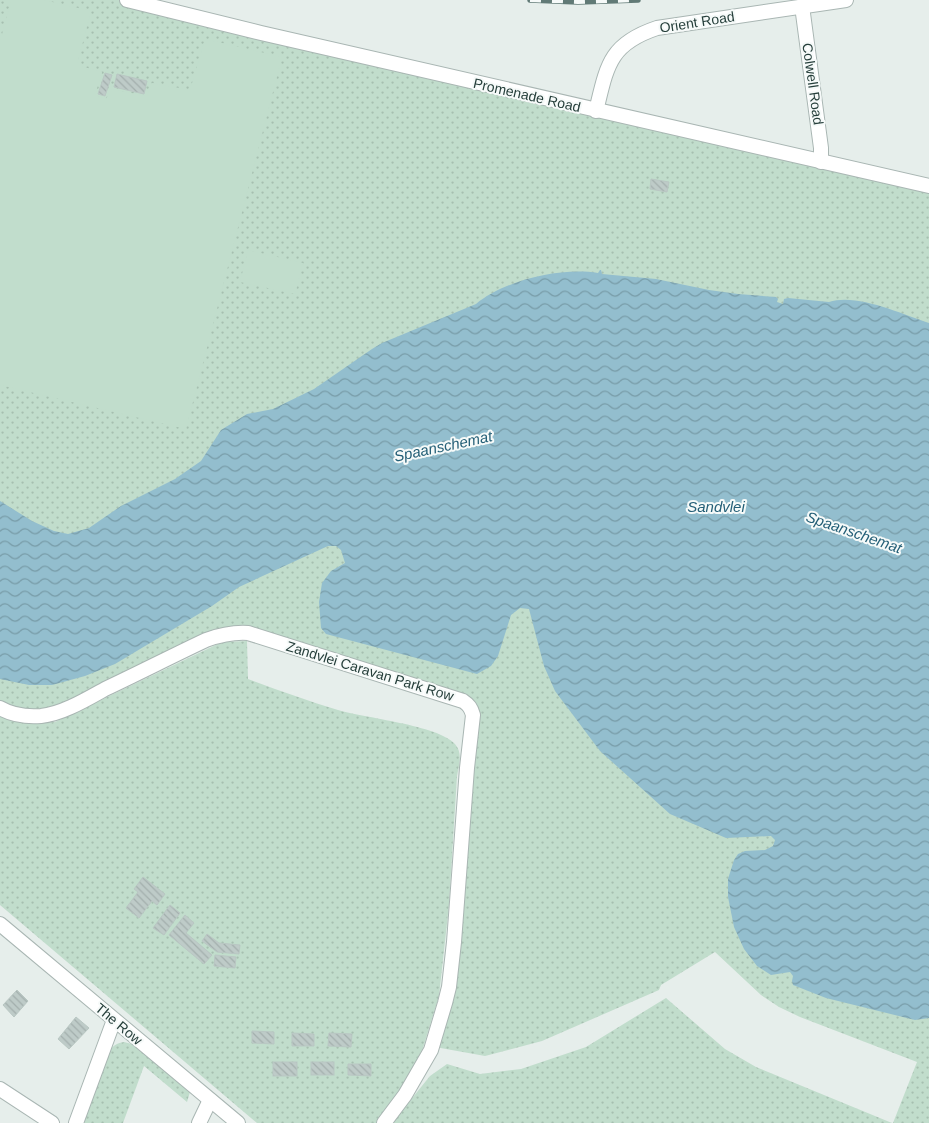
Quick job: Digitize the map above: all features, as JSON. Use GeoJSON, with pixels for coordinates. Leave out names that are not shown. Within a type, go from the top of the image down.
{"type":"FeatureCollection","features":[{"type":"Feature","properties":{"kind":"street","name":"Promenade Road"},"geometry":{"type":"LineString","coordinates":[[126,0],[596,111],[929,186]]}},
{"type":"Feature","properties":{"kind":"street","name":"Orient Road"},"geometry":{"type":"LineString","coordinates":[[596,111],[607,68],[615,54],[626,43],[642,33],[657,28],[846,0]]}},
{"type":"Feature","properties":{"kind":"street","name":"Colwell Road"},"geometry":{"type":"LineString","coordinates":[[802,6],[821,148],[821,162]]}},
{"type":"Feature","properties":{"kind":"street","name":"Zandvlei Caravan Park Row"},"geometry":{"type":"LineString","coordinates":[[0,708],[9,713],[21,715],[42,716],[54,713],[206,640],[223,634],[239,633],[308,652],[469,704],[473,715],[451,971],[445,1003],[430,1050],[405,1095],[384,1123]]}},
{"type":"Feature","properties":{"kind":"street","name":"The Row"},"geometry":{"type":"LineString","coordinates":[[0,924],[238,1123]]}},
{"type":"Feature","properties":{"kind":"street"},"geometry":{"type":"LineString","coordinates":[[76,1123],[114,1020]]}},
{"type":"Feature","properties":{"kind":"street"},"geometry":{"type":"LineString","coordinates":[[0,1089],[52,1123]]}},
{"type":"Feature","properties":{"kind":"street"},"geometry":{"type":"LineString","coordinates":[[199,1123],[210,1100]]}},
{"type":"Feature","properties":{"kind":"green space"},"geometry":{"type":"Polygon","coordinates":[[[0,0],[127,0],[929,186],[929,1123],[893,1123],[917,1062],[800,1017],[779,1007],[761,995],[715,952],[661,985],[659,990],[542,1041],[485,1056],[435,1047],[477,711],[226,633],[44,714],[0,706],[0,0]]]}},
{"type":"Feature","properties":{"kind":"green space"},"geometry":{"type":"Polygon","coordinates":[[[11,0],[44,0],[91,11],[77,65],[102,72],[95,95],[106,99],[111,89],[147,96],[152,83],[190,90],[205,39],[282,57],[186,429],[0,385],[0,42],[11,0]]]}},
{"type":"Feature","properties":{"kind":"green space"},"geometry":{"type":"Polygon","coordinates":[[[248,250],[303,263],[295,294],[240,282],[248,250]]]}},
{"type":"Feature","properties":{"kind":"green space"},"geometry":{"type":"Polygon","coordinates":[[[247,641],[248,679],[338,710],[433,732],[446,737],[455,744],[459,751],[460,759],[457,776],[449,905],[439,996],[423,1048],[403,1090],[378,1123],[257,1123],[0,905],[0,715],[34,723],[55,722],[222,642],[247,641]]]}},
{"type":"Feature","properties":{"kind":"green space"},"geometry":{"type":"Polygon","coordinates":[[[666,998],[725,1049],[756,1067],[892,1123],[392,1123],[430,1076],[447,1064],[480,1074],[521,1069],[586,1047],[666,998]]]}},
{"type":"Feature","properties":{"kind":"green space"},"geometry":{"type":"Polygon","coordinates":[[[124,1042],[132,1044],[190,1092],[187,1102],[144,1066],[123,1123],[82,1123],[109,1051],[112,1047],[124,1042]]]}},
{"type":"Feature","properties":{"kind":"water","name":"Sandvlei"},"geometry":{"type":"Polygon","coordinates":[[[600,270],[602,274],[656,279],[709,290],[776,297],[778,299],[777,302],[783,304],[784,299],[788,298],[829,302],[852,300],[866,302],[929,323],[929,1018],[915,1020],[826,998],[793,985],[793,976],[790,972],[771,975],[757,966],[744,949],[734,927],[728,897],[728,879],[738,854],[745,851],[765,850],[773,846],[775,840],[771,836],[726,838],[670,814],[600,751],[555,691],[544,666],[529,609],[520,608],[511,615],[498,656],[491,666],[477,674],[326,634],[321,628],[319,602],[322,583],[331,571],[345,563],[341,550],[336,546],[328,546],[239,587],[212,606],[115,664],[85,676],[52,685],[29,685],[0,679],[0,501],[32,521],[54,531],[68,534],[89,528],[121,506],[175,479],[201,461],[221,430],[247,414],[273,409],[314,389],[382,343],[476,304],[502,288],[518,282],[551,274],[567,272],[598,273],[600,270]]]}},
{"type":"Feature","properties":{"kind":"building"},"geometry":{"type":"Polygon","coordinates":[[[105,73],[112,75],[105,96],[98,94],[105,73]]]}},
{"type":"Feature","properties":{"kind":"building"},"geometry":{"type":"Polygon","coordinates":[[[117,74],[147,81],[144,94],[114,87],[117,74]]]}},
{"type":"Feature","properties":{"kind":"building"},"geometry":{"type":"Polygon","coordinates":[[[651,179],[669,182],[667,192],[650,189],[651,179]]]}},
{"type":"Feature","properties":{"kind":"building"},"geometry":{"type":"Polygon","coordinates":[[[143,877],[165,894],[157,905],[152,901],[139,918],[126,908],[138,892],[134,889],[143,877]]]}},
{"type":"Feature","properties":{"kind":"building"},"geometry":{"type":"Polygon","coordinates":[[[170,905],[180,913],[164,935],[153,928],[170,905]]]}},
{"type":"Feature","properties":{"kind":"building"},"geometry":{"type":"Polygon","coordinates":[[[185,915],[194,923],[186,933],[212,955],[204,964],[169,935],[185,915]]]}},
{"type":"Feature","properties":{"kind":"building"},"geometry":{"type":"Polygon","coordinates":[[[207,934],[219,943],[240,945],[239,954],[217,952],[202,941],[207,934]]]}},
{"type":"Feature","properties":{"kind":"building"},"geometry":{"type":"Polygon","coordinates":[[[215,955],[236,957],[235,968],[214,966],[215,955]]]}},
{"type":"Feature","properties":{"kind":"building"},"geometry":{"type":"Polygon","coordinates":[[[17,990],[28,1001],[14,1017],[3,1005],[17,990]]]}},
{"type":"Feature","properties":{"kind":"building"},"geometry":{"type":"Polygon","coordinates":[[[76,1017],[89,1028],[69,1049],[58,1039],[76,1017]]]}},
{"type":"Feature","properties":{"kind":"building"},"geometry":{"type":"Polygon","coordinates":[[[252,1031],[274,1032],[274,1044],[252,1043],[252,1031]]]}},
{"type":"Feature","properties":{"kind":"building"},"geometry":{"type":"Polygon","coordinates":[[[292,1033],[314,1034],[314,1046],[292,1046],[292,1033]]]}},
{"type":"Feature","properties":{"kind":"building"},"geometry":{"type":"Polygon","coordinates":[[[329,1033],[352,1034],[351,1047],[328,1046],[329,1033]]]}},
{"type":"Feature","properties":{"kind":"building"},"geometry":{"type":"Polygon","coordinates":[[[273,1062],[297,1062],[297,1076],[273,1076],[273,1062]]]}},
{"type":"Feature","properties":{"kind":"building"},"geometry":{"type":"Polygon","coordinates":[[[311,1062],[334,1062],[334,1075],[311,1075],[311,1062]]]}},
{"type":"Feature","properties":{"kind":"building"},"geometry":{"type":"Polygon","coordinates":[[[348,1064],[371,1064],[371,1076],[348,1075],[348,1064]]]}},
{"type":"Feature","properties":{"kind":"railway"},"geometry":{"type":"LineString","coordinates":[[530,0],[578,2],[638,0]]}},
{"type":"Feature","properties":{"kind":"water label","name":"Spaanschemat"},"geometry":{"type":"Point","coordinates":[443,446]}},
{"type":"Feature","properties":{"kind":"water label","name":"Spaanschemat"},"geometry":{"type":"Point","coordinates":[854,532]}}]}
